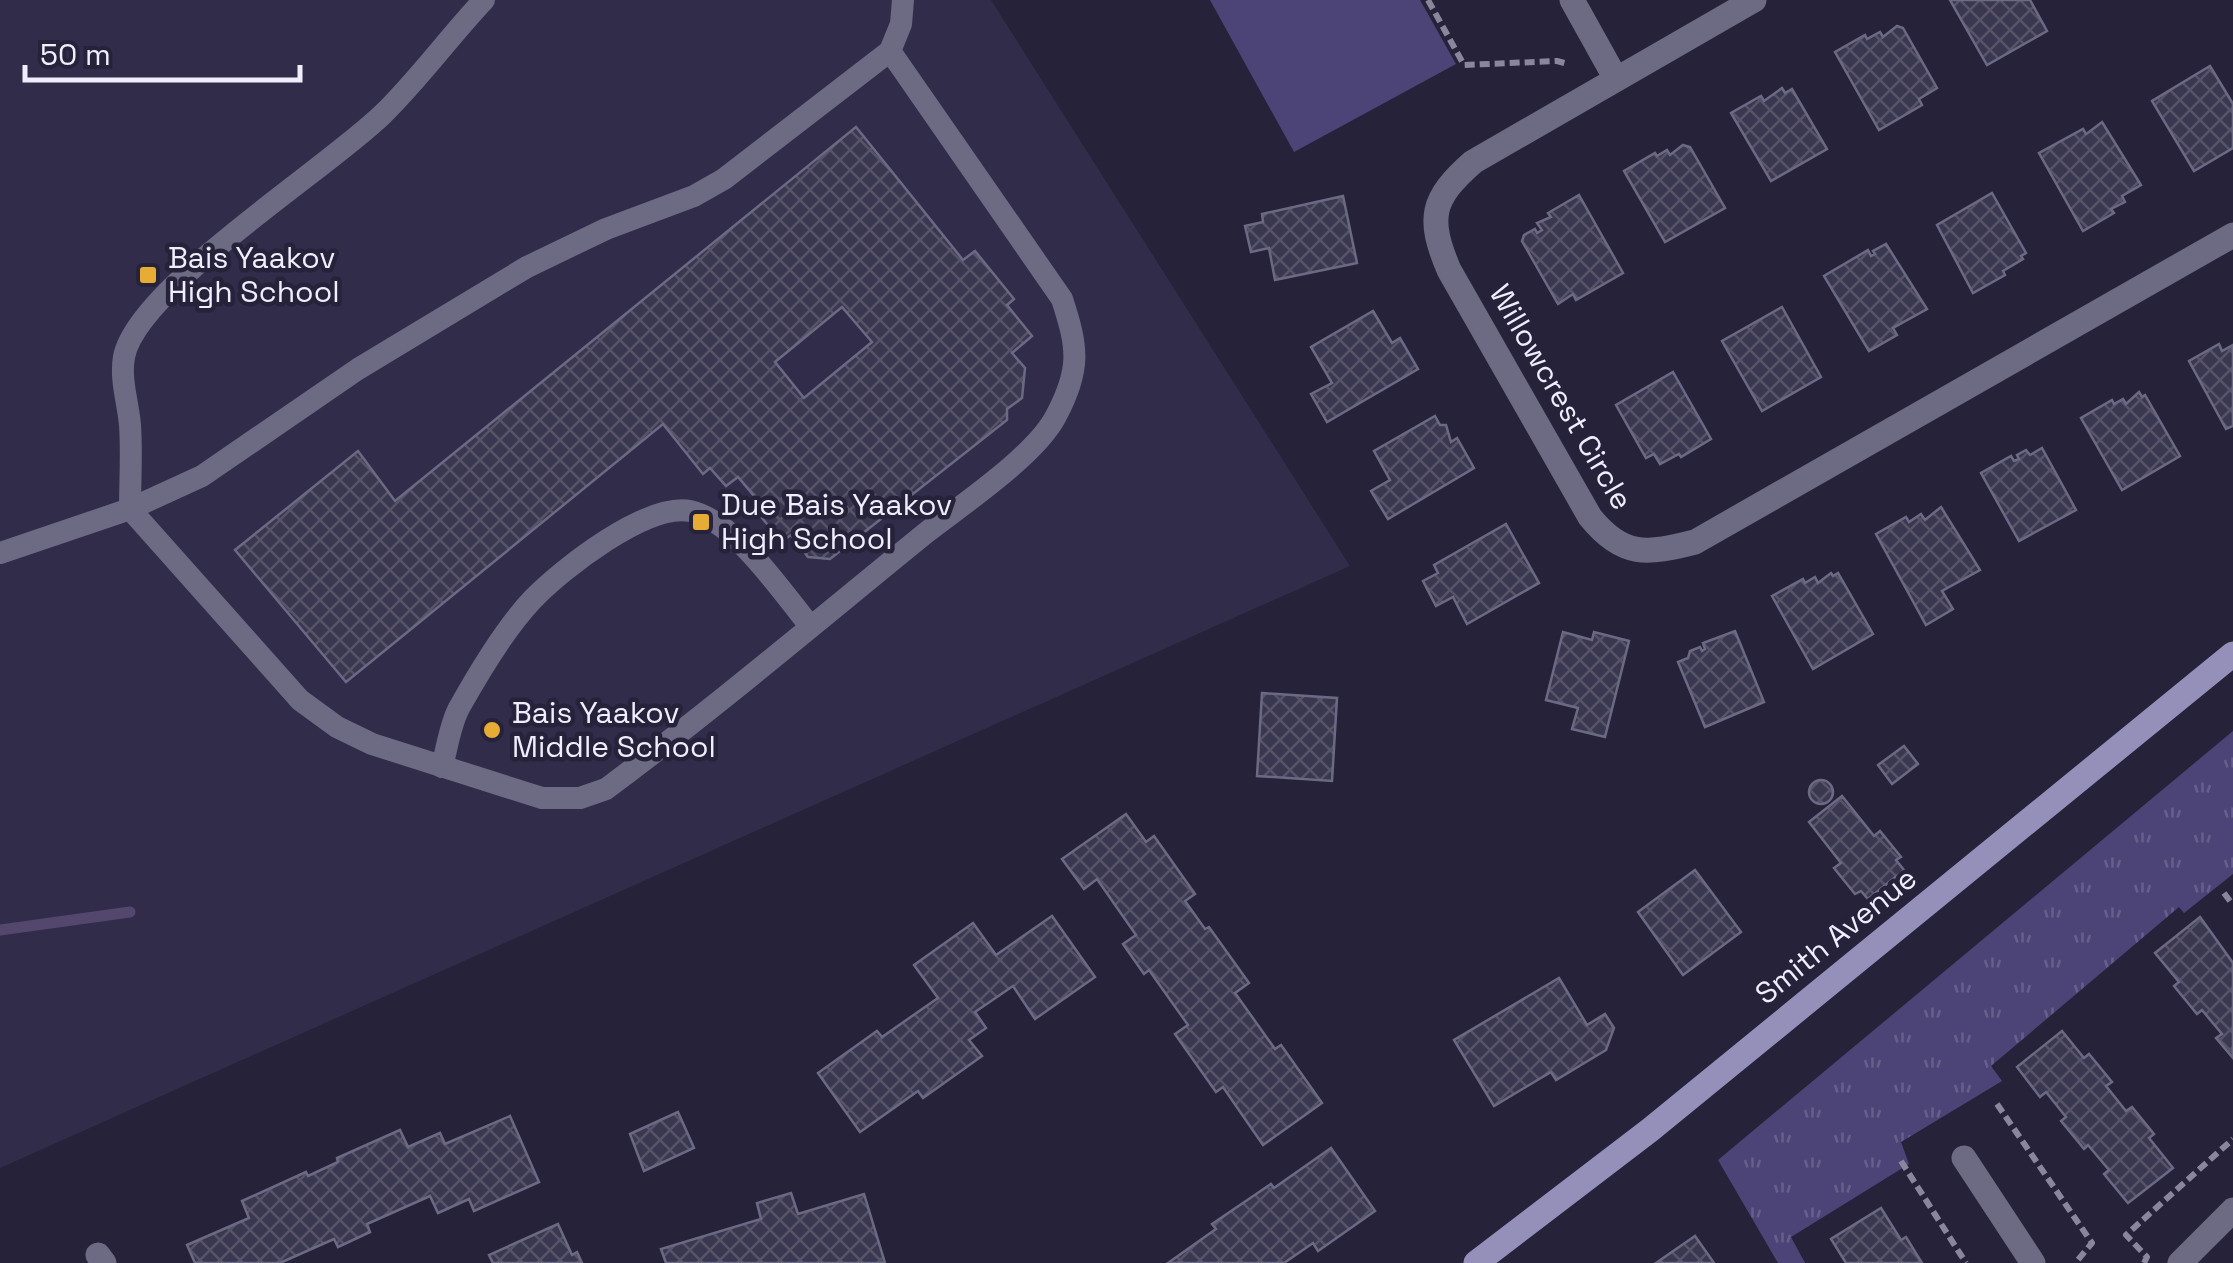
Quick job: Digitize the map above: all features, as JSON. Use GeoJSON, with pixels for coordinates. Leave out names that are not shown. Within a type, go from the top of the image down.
{"type":"FeatureCollection","features":[{"type":"Feature","properties":{"kind":"main road","name":"Smith Avenue"},"geometry":{"type":"LineString","coordinates":[[1476,1263],[1650,1130],[2233,654]]}},
{"type":"Feature","properties":{"kind":"street"},"geometry":{"type":"LineString","coordinates":[[1572,0],[1616,78]]}},
{"type":"Feature","properties":{"kind":"street","name":"Willowcrest Circle"},"geometry":{"type":"LineString","coordinates":[[1754,0],[1473,162],[1449,183],[1436,210],[1435,237],[1449,270],[1590,517],[1609,540],[1634,551],[1694,542],[2233,235]]}},
{"type":"Feature","properties":{"kind":"street"},"geometry":{"type":"LineString","coordinates":[[1964,1158],[2034,1263]]}},
{"type":"Feature","properties":{"kind":"street"},"geometry":{"type":"LineString","coordinates":[[2180,1263],[2233,1210]]}},
{"type":"Feature","properties":{"kind":"lane"},"geometry":{"type":"LineString","coordinates":[[484,0],[385,112],[348,146],[193,268],[156,302],[136,330],[124,355],[123,386],[130,424],[130,509],[300,700],[336,727],[372,744],[542,798],[580,798],[606,789],[1039,440],[1055,418],[1075,374],[1074,336],[1062,300],[890,52]]}},
{"type":"Feature","properties":{"kind":"lane"},"geometry":{"type":"LineString","coordinates":[[0,553],[130,509],[202,476],[358,369],[527,266],[606,229],[694,196],[724,178],[890,52],[901,24],[903,0]]}},
{"type":"Feature","properties":{"kind":"lane"},"geometry":{"type":"LineString","coordinates":[[442,767],[457,711],[534,598],[640,519],[665,511],[689,511],[714,520],[742,546],[810,626]]}},
{"type":"Feature","properties":{"kind":"path"},"geometry":{"type":"LineString","coordinates":[[1428,0],[1464,65],[1557,60],[1568,64]]}},
{"type":"Feature","properties":{"kind":"path"},"geometry":{"type":"LineString","coordinates":[[2224,894],[2233,905]]}},
{"type":"Feature","properties":{"kind":"path"},"geometry":{"type":"LineString","coordinates":[[1997,1104],[2092,1243],[2079,1263]]}},
{"type":"Feature","properties":{"kind":"path"},"geometry":{"type":"LineString","coordinates":[[2144,1263],[2147,1257],[2126,1236],[2233,1139]]}},
{"type":"Feature","properties":{"kind":"path"},"geometry":{"type":"LineString","coordinates":[[1901,1161],[1966,1263]]}},
{"type":"Feature","properties":{"kind":"shaded area","name":"Bais Yaakov Middle School"},"geometry":{"type":"Polygon","coordinates":[[[0,0],[991,0],[1350,566],[0,1168],[0,0]]]}},
{"type":"Feature","properties":{"kind":"green space"},"geometry":{"type":"Polygon","coordinates":[[[1210,0],[1420,0],[1456,64],[1294,152],[1210,0]]]}},
{"type":"Feature","properties":{"kind":"green space"},"geometry":{"type":"Polygon","coordinates":[[[2233,731],[2233,874],[2184,913],[2179,907],[1991,1066],[2002,1081],[1901,1142],[1909,1164],[1791,1237],[1805,1263],[1778,1263],[1718,1160],[2233,731]]]}},
{"type":"Feature","properties":{"kind":"building"},"geometry":{"type":"Polygon","coordinates":[[[1950,0],[2030,0],[2047,31],[1987,65],[1950,0]]]}},
{"type":"Feature","properties":{"kind":"building"},"geometry":{"type":"Polygon","coordinates":[[[1897,26],[1903,28],[1937,88],[1919,99],[1922,105],[1879,130],[1835,52],[1865,35],[1867,39],[1880,32],[1883,37],[1897,26]]]}},
{"type":"Feature","properties":{"kind":"building"},"geometry":{"type":"Polygon","coordinates":[[[2210,66],[2233,104],[2233,148],[2194,171],[2152,101],[2210,66]]]}},
{"type":"Feature","properties":{"kind":"building"},"geometry":{"type":"Polygon","coordinates":[[[1782,88],[1785,93],[1792,89],[1827,149],[1771,181],[1731,113],[1761,96],[1764,101],[1782,88]]]}},
{"type":"Feature","properties":{"kind":"building"},"geometry":{"type":"Polygon","coordinates":[[[2102,122],[2141,185],[2122,196],[2125,202],[2111,209],[2114,213],[2083,231],[2039,153],[2083,129],[2086,134],[2102,122]]]}},
{"type":"Feature","properties":{"kind":"building"},"geometry":{"type":"Polygon","coordinates":[[[856,127],[963,260],[975,251],[1014,299],[1007,305],[1032,336],[1012,353],[1025,368],[1022,398],[1007,409],[1007,420],[830,559],[808,557],[791,535],[781,542],[759,514],[765,509],[738,477],[726,486],[710,468],[703,474],[663,424],[346,682],[235,550],[358,451],[395,501],[856,127]],[[842,307],[775,362],[804,398],[872,342],[842,307]]]}},
{"type":"Feature","properties":{"kind":"building"},"geometry":{"type":"Polygon","coordinates":[[[1683,145],[1690,147],[1725,208],[1665,242],[1624,171],[1655,153],[1657,156],[1667,150],[1670,155],[1683,145]]]}},
{"type":"Feature","properties":{"kind":"building"},"geometry":{"type":"Polygon","coordinates":[[[1992,193],[2026,253],[2003,271],[2005,275],[1973,293],[1937,225],[1992,193]]]}},
{"type":"Feature","properties":{"kind":"building"},"geometry":{"type":"Polygon","coordinates":[[[1579,195],[1623,273],[1576,300],[1573,294],[1558,304],[1522,241],[1524,235],[1542,230],[1537,223],[1551,217],[1548,213],[1579,195]]]}},
{"type":"Feature","properties":{"kind":"building"},"geometry":{"type":"Polygon","coordinates":[[[1343,196],[1357,263],[1275,280],[1269,248],[1251,252],[1245,226],[1263,222],[1262,214],[1343,196]]]}},
{"type":"Feature","properties":{"kind":"building"},"geometry":{"type":"Polygon","coordinates":[[[1886,244],[1927,309],[1893,328],[1897,335],[1869,351],[1824,276],[1868,250],[1871,256],[1875,254],[1873,251],[1886,244]]]}},
{"type":"Feature","properties":{"kind":"building"},"geometry":{"type":"Polygon","coordinates":[[[1782,307],[1821,377],[1762,411],[1722,341],[1782,307]]]}},
{"type":"Feature","properties":{"kind":"building"},"geometry":{"type":"Polygon","coordinates":[[[1373,311],[1392,343],[1400,338],[1418,369],[1327,422],[1311,394],[1332,383],[1311,347],[1373,311]]]}},
{"type":"Feature","properties":{"kind":"building"},"geometry":{"type":"Polygon","coordinates":[[[2219,344],[2222,351],[2233,345],[2233,426],[2226,429],[2189,361],[2219,344]]]}},
{"type":"Feature","properties":{"kind":"building"},"geometry":{"type":"Polygon","coordinates":[[[1673,372],[1711,439],[1660,464],[1654,454],[1646,458],[1616,405],[1673,372]]]}},
{"type":"Feature","properties":{"kind":"building"},"geometry":{"type":"Polygon","coordinates":[[[2139,392],[2142,397],[2145,395],[2180,456],[2122,490],[2081,418],[2112,400],[2114,404],[2123,399],[2126,404],[2139,392]]]}},
{"type":"Feature","properties":{"kind":"building"},"geometry":{"type":"Polygon","coordinates":[[[1435,416],[1440,425],[1446,425],[1451,442],[1457,438],[1474,468],[1388,519],[1371,491],[1390,480],[1374,451],[1435,416]]]}},
{"type":"Feature","properties":{"kind":"building"},"geometry":{"type":"Polygon","coordinates":[[[2042,448],[2076,510],[2019,541],[1981,473],[2011,456],[2014,461],[2026,450],[2030,455],[2042,448]]]}},
{"type":"Feature","properties":{"kind":"building"},"geometry":{"type":"Polygon","coordinates":[[[1941,507],[1980,570],[1942,591],[1953,609],[1926,625],[1876,534],[1906,517],[1909,522],[1921,514],[1925,520],[1941,507]]]}},
{"type":"Feature","properties":{"kind":"building"},"geometry":{"type":"Polygon","coordinates":[[[1506,524],[1539,583],[1467,624],[1453,597],[1436,606],[1423,581],[1438,573],[1434,565],[1506,524]]]}},
{"type":"Feature","properties":{"kind":"building"},"geometry":{"type":"Polygon","coordinates":[[[1831,573],[1838,573],[1873,634],[1813,669],[1772,596],[1803,579],[1805,583],[1815,577],[1818,583],[1831,573]]]}},
{"type":"Feature","properties":{"kind":"building"},"geometry":{"type":"Polygon","coordinates":[[[1735,631],[1764,702],[1705,727],[1678,662],[1688,658],[1690,651],[1705,649],[1703,643],[1735,631]]]}},
{"type":"Feature","properties":{"kind":"building"},"geometry":{"type":"Polygon","coordinates":[[[1563,632],[1592,640],[1594,632],[1629,641],[1605,737],[1572,729],[1578,708],[1546,700],[1563,632]]]}},
{"type":"Feature","properties":{"kind":"building"},"geometry":{"type":"Polygon","coordinates":[[[1262,693],[1337,698],[1332,781],[1257,776],[1262,693]]]}},
{"type":"Feature","properties":{"kind":"building"},"geometry":{"type":"Polygon","coordinates":[[[1904,746],[1918,764],[1892,784],[1878,765],[1904,746]]]}},
{"type":"Feature","properties":{"kind":"building"},"geometry":{"type":"Polygon","coordinates":[[[1821,780],[1833,792],[1821,804],[1809,792],[1821,780]]]}},
{"type":"Feature","properties":{"kind":"building"},"geometry":{"type":"Polygon","coordinates":[[[1842,796],[1874,836],[1880,831],[1901,857],[1896,860],[1904,870],[1868,899],[1861,891],[1855,894],[1834,868],[1841,863],[1809,822],[1842,796]]]}},
{"type":"Feature","properties":{"kind":"building"},"geometry":{"type":"Polygon","coordinates":[[[1126,814],[1146,842],[1154,836],[1195,894],[1185,901],[1249,983],[1235,993],[1275,1049],[1281,1045],[1322,1103],[1263,1145],[1223,1087],[1216,1092],[1175,1034],[1188,1025],[1149,970],[1144,974],[1123,944],[1136,935],[1097,879],[1084,889],[1062,859],[1126,814]]]}},
{"type":"Feature","properties":{"kind":"building"},"geometry":{"type":"Polygon","coordinates":[[[1695,870],[1741,932],[1683,975],[1638,912],[1695,870]]]}},
{"type":"Feature","properties":{"kind":"building"},"geometry":{"type":"Polygon","coordinates":[[[1052,916],[1095,977],[1035,1019],[1013,986],[975,1012],[986,1028],[969,1040],[982,1056],[923,1098],[918,1091],[860,1132],[818,1073],[877,1031],[882,1037],[938,998],[914,965],[973,923],[996,955],[1052,916]]]}},
{"type":"Feature","properties":{"kind":"building"},"geometry":{"type":"Polygon","coordinates":[[[2200,917],[2233,963],[2233,1058],[2216,1038],[2222,1034],[2202,1010],[2197,1014],[2174,986],[2179,982],[2155,953],[2200,917]]]}},
{"type":"Feature","properties":{"kind":"building"},"geometry":{"type":"Polygon","coordinates":[[[1559,978],[1587,1025],[1605,1014],[1614,1028],[1606,1050],[1556,1080],[1551,1072],[1494,1106],[1454,1040],[1559,978]]]}},
{"type":"Feature","properties":{"kind":"building"},"geometry":{"type":"Polygon","coordinates":[[[2062,1031],[2084,1058],[2089,1054],[2112,1082],[2106,1086],[2126,1111],[2132,1107],[2154,1134],[2149,1138],[2173,1168],[2128,1203],[2104,1174],[2109,1170],[2088,1145],[2084,1149],[2061,1121],[2066,1117],[2046,1092],[2040,1097],[2017,1067],[2062,1031]]]}},
{"type":"Feature","properties":{"kind":"building"},"geometry":{"type":"Polygon","coordinates":[[[678,1112],[694,1148],[644,1171],[630,1134],[678,1112]]]}},
{"type":"Feature","properties":{"kind":"building"},"geometry":{"type":"Polygon","coordinates":[[[510,1116],[539,1182],[474,1211],[469,1199],[438,1213],[430,1196],[367,1224],[370,1232],[338,1247],[334,1239],[280,1263],[195,1263],[187,1245],[249,1218],[242,1201],[306,1172],[308,1176],[338,1162],[337,1158],[400,1130],[408,1147],[440,1133],[445,1144],[510,1116]]]}},
{"type":"Feature","properties":{"kind":"building"},"geometry":{"type":"Polygon","coordinates":[[[1331,1148],[1375,1211],[1318,1251],[1313,1243],[1284,1263],[1168,1263],[1216,1229],[1212,1224],[1271,1184],[1274,1188],[1331,1148]]]}},
{"type":"Feature","properties":{"kind":"building"},"geometry":{"type":"Polygon","coordinates":[[[791,1193],[798,1214],[864,1194],[885,1263],[666,1263],[661,1249],[761,1219],[757,1203],[791,1193]]]}},
{"type":"Feature","properties":{"kind":"building"},"geometry":{"type":"Polygon","coordinates":[[[1881,1208],[1901,1240],[1906,1237],[1922,1263],[1846,1263],[1831,1239],[1881,1208]]]}},
{"type":"Feature","properties":{"kind":"building"},"geometry":{"type":"Polygon","coordinates":[[[558,1224],[572,1255],[577,1252],[582,1263],[493,1263],[489,1255],[558,1224]]]}},
{"type":"Feature","properties":{"kind":"building"},"geometry":{"type":"Polygon","coordinates":[[[1695,1236],[1714,1263],[1656,1263],[1695,1236]]]}},
{"type":"Feature","properties":{"kind":"waterway"},"geometry":{"type":"LineString","coordinates":[[0,930],[130,912]]}},
{"type":"Feature","properties":{"kind":"place","name":"Bais Yaakov High School"},"geometry":{"type":"Point","coordinates":[148,275]}},
{"type":"Feature","properties":{"kind":"place","name":"Due Bais Yaakov High School"},"geometry":{"type":"Point","coordinates":[701,522]}},
{"type":"Feature","properties":{"kind":"place","name":"Bais Yaakov Middle School"},"geometry":{"type":"Point","coordinates":[492,730]}}]}
